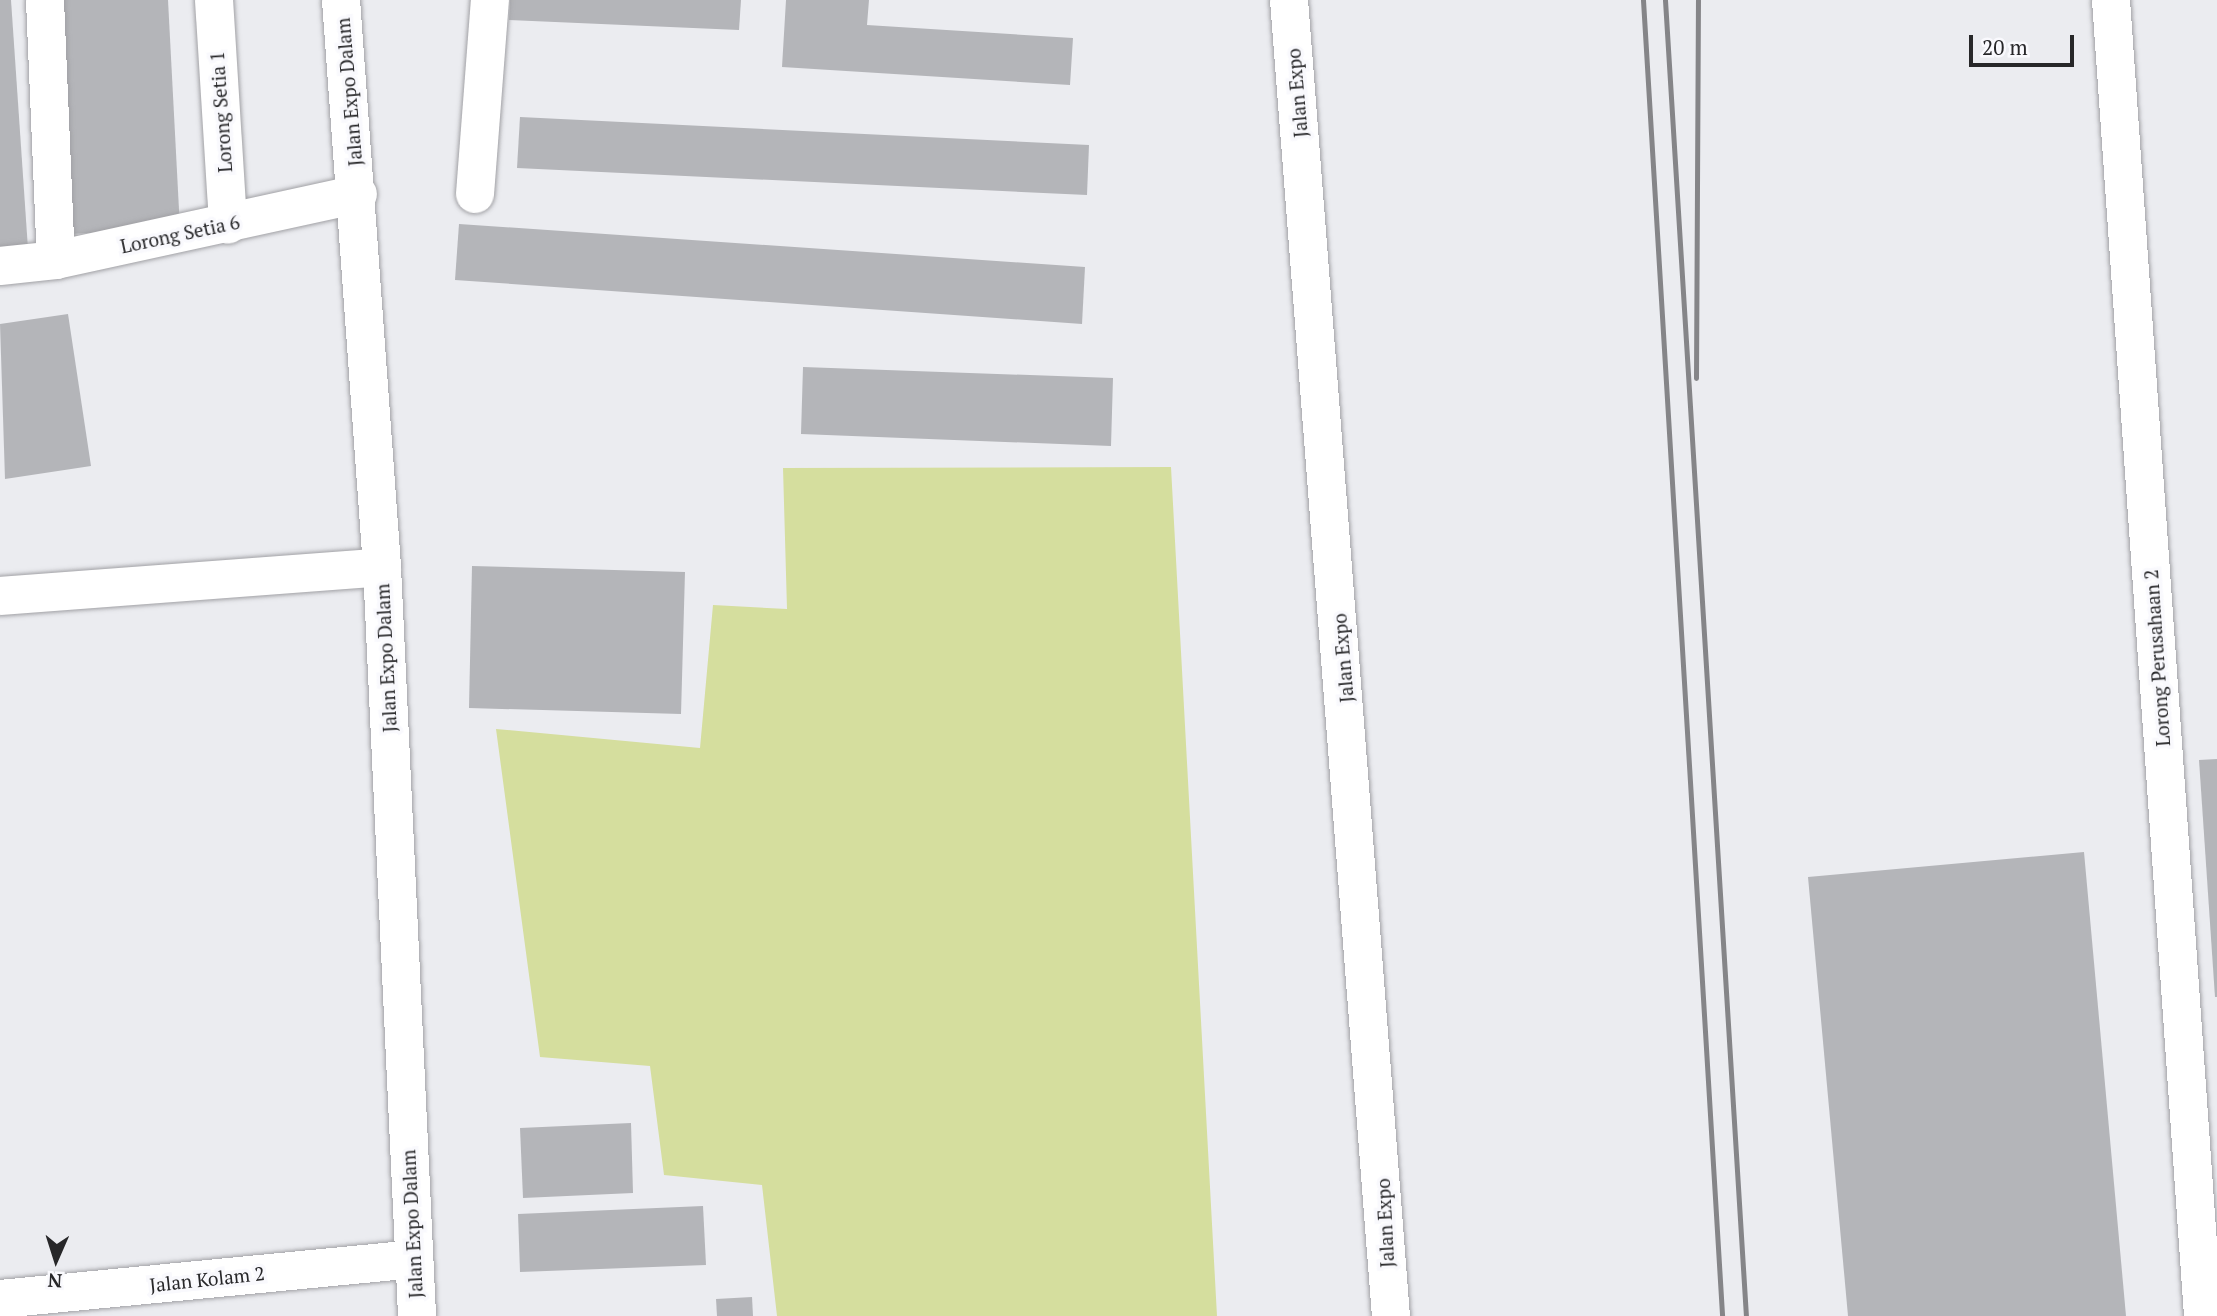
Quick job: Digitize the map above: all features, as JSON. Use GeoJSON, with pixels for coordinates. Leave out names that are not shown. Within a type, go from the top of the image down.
{"type":"FeatureCollection","features":[{"type":"Feature","properties":{"kind":"street"},"geometry":{"type":"LineString","coordinates":[[45,0],[56,260]]}},
{"type":"Feature","properties":{"kind":"street","name":"Lorong Setia 1"},"geometry":{"type":"LineString","coordinates":[[214,0],[228,225]]}},
{"type":"Feature","properties":{"kind":"street","name":"Jalan Expo Dalam"},"geometry":{"type":"LineString","coordinates":[[341,0],[358,194],[382,567],[417,1316]]}},
{"type":"Feature","properties":{"kind":"street"},"geometry":{"type":"LineString","coordinates":[[475,194],[490,0]]}},
{"type":"Feature","properties":{"kind":"street","name":"Jalan Expo"},"geometry":{"type":"LineString","coordinates":[[1289,0],[1391,1316]]}},
{"type":"Feature","properties":{"kind":"street","name":"Lorong Perusahaan 2"},"geometry":{"type":"LineString","coordinates":[[2111,0],[2203,1316]]}},
{"type":"Feature","properties":{"kind":"street","name":"Lorong Setia 6"},"geometry":{"type":"LineString","coordinates":[[0,266],[56,260],[228,225],[358,194]]}},
{"type":"Feature","properties":{"kind":"street"},"geometry":{"type":"LineString","coordinates":[[0,596],[382,567]]}},
{"type":"Feature","properties":{"kind":"street","name":"Jalan Kolam 2"},"geometry":{"type":"LineString","coordinates":[[0,1299],[413,1259]]}},
{"type":"Feature","properties":{"kind":"green space"},"geometry":{"type":"Polygon","coordinates":[[[1171,467],[1217,1316],[777,1316],[762,1185],[664,1175],[650,1066],[540,1057],[496,729],[700,748],[713,605],[787,609],[783,468],[1171,467]]]}},
{"type":"Feature","properties":{"kind":"building"},"geometry":{"type":"Polygon","coordinates":[[[0,0],[11,0],[28,249],[0,251],[0,0]]]}},
{"type":"Feature","properties":{"kind":"building"},"geometry":{"type":"Polygon","coordinates":[[[57,0],[168,0],[180,229],[69,234],[57,0]]]}},
{"type":"Feature","properties":{"kind":"building"},"geometry":{"type":"Polygon","coordinates":[[[510,0],[741,0],[739,30],[509,20],[510,0]]]}},
{"type":"Feature","properties":{"kind":"building"},"geometry":{"type":"Polygon","coordinates":[[[786,0],[869,0],[867,25],[1073,38],[1070,85],[782,67],[786,0]]]}},
{"type":"Feature","properties":{"kind":"building"},"geometry":{"type":"Polygon","coordinates":[[[520,117],[1089,145],[1087,195],[517,168],[520,117]]]}},
{"type":"Feature","properties":{"kind":"building"},"geometry":{"type":"Polygon","coordinates":[[[459,224],[1085,267],[1082,324],[455,280],[459,224]]]}},
{"type":"Feature","properties":{"kind":"building"},"geometry":{"type":"Polygon","coordinates":[[[68,314],[91,466],[5,479],[0,324],[68,314]]]}},
{"type":"Feature","properties":{"kind":"building"},"geometry":{"type":"Polygon","coordinates":[[[803,367],[1113,378],[1111,446],[801,434],[803,367]]]}},
{"type":"Feature","properties":{"kind":"building"},"geometry":{"type":"Polygon","coordinates":[[[472,566],[685,572],[681,714],[469,708],[472,566]]]}},
{"type":"Feature","properties":{"kind":"building"},"geometry":{"type":"Polygon","coordinates":[[[2217,759],[2217,997],[2215,997],[2199,760],[2217,759]]]}},
{"type":"Feature","properties":{"kind":"building"},"geometry":{"type":"Polygon","coordinates":[[[2084,852],[2126,1316],[1848,1316],[1808,877],[2084,852]]]}},
{"type":"Feature","properties":{"kind":"building"},"geometry":{"type":"Polygon","coordinates":[[[631,1123],[633,1193],[523,1198],[520,1128],[631,1123]]]}},
{"type":"Feature","properties":{"kind":"building"},"geometry":{"type":"Polygon","coordinates":[[[703,1206],[706,1265],[520,1272],[518,1214],[703,1206]]]}},
{"type":"Feature","properties":{"kind":"building"},"geometry":{"type":"Polygon","coordinates":[[[752,1297],[753,1316],[717,1316],[716,1299],[752,1297]]]}},
{"type":"Feature","properties":{"kind":"railway"},"geometry":{"type":"LineString","coordinates":[[1643,0],[1722,1316]]}},
{"type":"Feature","properties":{"kind":"railway"},"geometry":{"type":"LineString","coordinates":[[1665,0],[1746,1316]]}},
{"type":"Feature","properties":{"kind":"railway"},"geometry":{"type":"LineString","coordinates":[[1696,378],[1698,0]]}}]}
